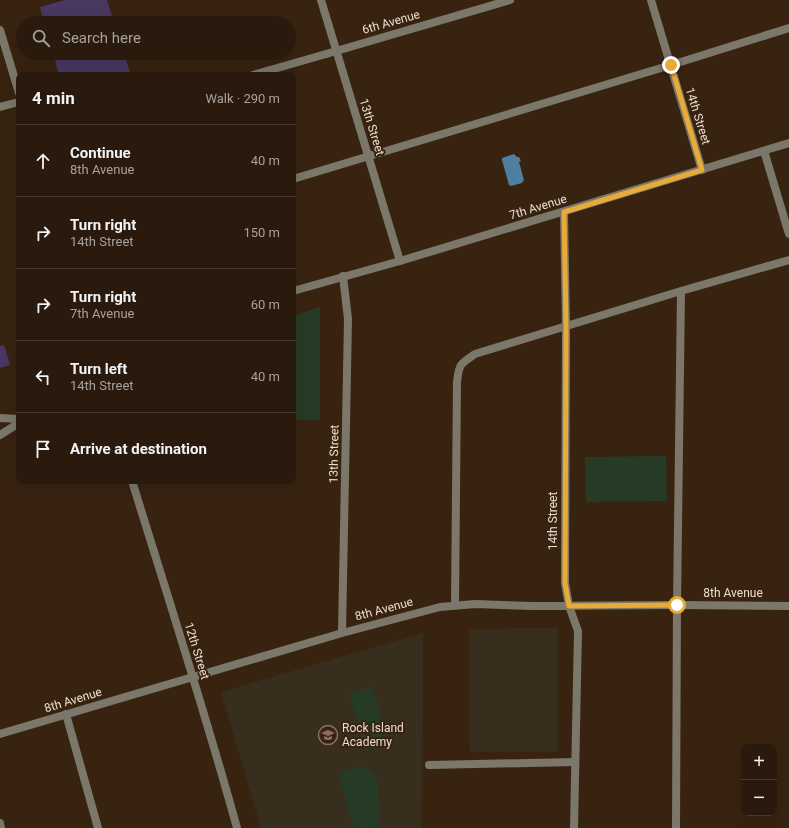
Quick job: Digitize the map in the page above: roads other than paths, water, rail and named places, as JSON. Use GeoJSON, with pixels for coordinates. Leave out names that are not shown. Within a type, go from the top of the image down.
{"type":"FeatureCollection","features":[{"type":"Feature","properties":{"kind":"street","name":"13th Street"},"geometry":{"type":"LineString","coordinates":[[321,0],[400,261]]}},
{"type":"Feature","properties":{"kind":"street","name":"6th Avenue"},"geometry":{"type":"LineString","coordinates":[[263,72],[510,0]]}},
{"type":"Feature","properties":{"kind":"street","name":"14th Street"},"geometry":{"type":"LineString","coordinates":[[651,0],[702,170]]}},
{"type":"Feature","properties":{"kind":"street"},"geometry":{"type":"LineString","coordinates":[[296,178],[789,28]]}},
{"type":"Feature","properties":{"kind":"street"},"geometry":{"type":"LineString","coordinates":[[0,30],[16,83]]}},
{"type":"Feature","properties":{"kind":"street"},"geometry":{"type":"LineString","coordinates":[[0,107],[16,103]]}},
{"type":"Feature","properties":{"kind":"street","name":"7th Avenue"},"geometry":{"type":"LineString","coordinates":[[296,290],[400,261],[789,143]]}},
{"type":"Feature","properties":{"kind":"street"},"geometry":{"type":"LineString","coordinates":[[764,151],[789,234]]}},
{"type":"Feature","properties":{"kind":"street","name":"14th Street"},"geometry":{"type":"LineString","coordinates":[[564,212],[566,326],[565,583],[569,606],[578,632],[574,828]]}},
{"type":"Feature","properties":{"kind":"street"},"geometry":{"type":"LineString","coordinates":[[455,605],[457,382],[458,368],[463,362],[475,354],[681,291],[789,260]]}},
{"type":"Feature","properties":{"kind":"street","name":"13th Street"},"geometry":{"type":"LineString","coordinates":[[342,633],[348,319],[343,276]]}},
{"type":"Feature","properties":{"kind":"street"},"geometry":{"type":"LineString","coordinates":[[676,828],[681,291]]}},
{"type":"Feature","properties":{"kind":"street"},"geometry":{"type":"LineString","coordinates":[[0,418],[16,419]]}},
{"type":"Feature","properties":{"kind":"street"},"geometry":{"type":"LineString","coordinates":[[0,434],[16,425]]}},
{"type":"Feature","properties":{"kind":"street","name":"12th Street"},"geometry":{"type":"LineString","coordinates":[[133,484],[215,746],[238,828]]}},
{"type":"Feature","properties":{"kind":"street","name":"8th Avenue"},"geometry":{"type":"LineString","coordinates":[[0,734],[192,676],[342,633],[420,611],[455,605],[789,606]]}},
{"type":"Feature","properties":{"kind":"street"},"geometry":{"type":"LineString","coordinates":[[66,714],[98,828]]}},
{"type":"Feature","properties":{"kind":"street"},"geometry":{"type":"LineString","coordinates":[[429,765],[575,762]]}},
{"type":"Feature","properties":{"kind":"street"},"geometry":{"type":"LineString","coordinates":[[0,823],[1,828]]}},
{"type":"Feature","properties":{"kind":"water"},"geometry":{"type":"Polygon","coordinates":[[[514,154],[519,157],[521,161],[519,162],[524,180],[522,183],[511,186],[509,185],[502,158],[514,154]]]}},
{"type":"Feature","properties":{"kind":"place","name":"Rock Island Academy"},"geometry":{"type":"Point","coordinates":[328,735]}}]}
